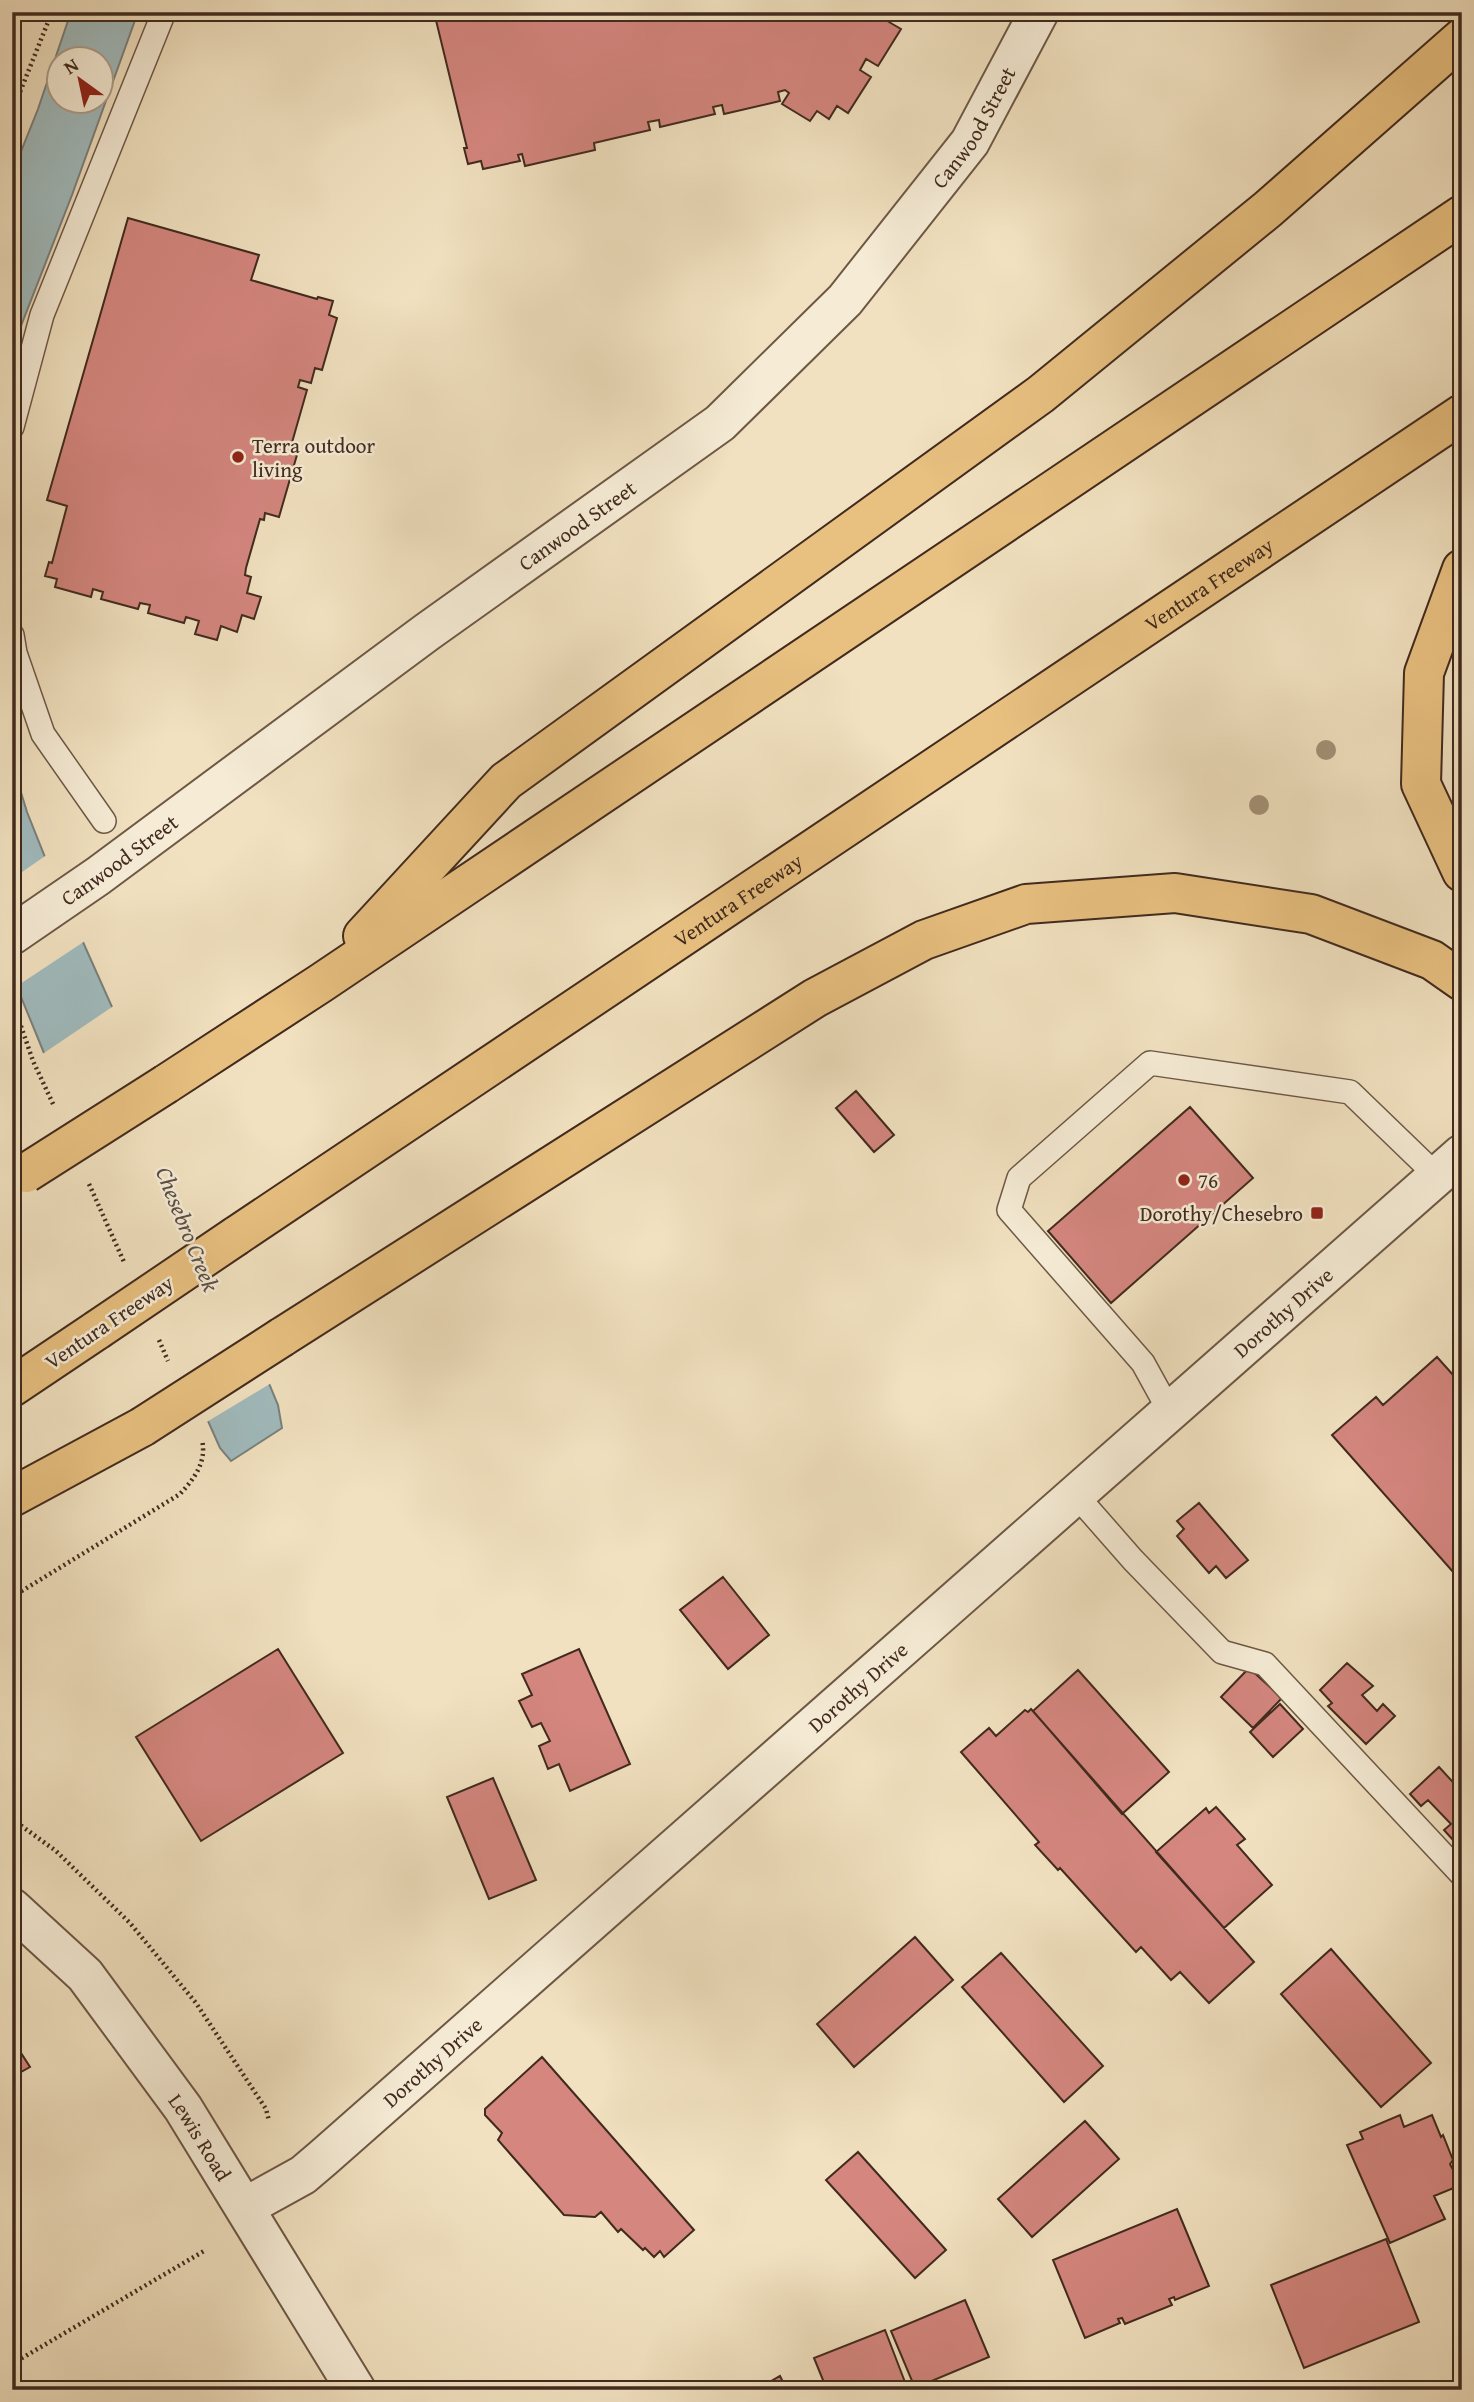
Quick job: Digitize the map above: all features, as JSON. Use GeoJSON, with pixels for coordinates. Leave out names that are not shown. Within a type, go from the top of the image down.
{"type":"FeatureCollection","features":[{"type":"Feature","properties":{"kind":"highway"},"geometry":{"type":"LineString","coordinates":[[321,983],[506,781],[1041,394],[1268,209],[1462,38]]}},
{"type":"Feature","properties":{"kind":"highway"},"geometry":{"type":"LineString","coordinates":[[19,1178],[321,983],[1462,215]]}},
{"type":"Feature","properties":{"kind":"highway","name":"Ventura Freeway"},"geometry":{"type":"LineString","coordinates":[[12,1387],[1462,414]]}},
{"type":"Feature","properties":{"kind":"highway"},"geometry":{"type":"LineString","coordinates":[[1462,569],[1424,673],[1421,784],[1462,872]]}},
{"type":"Feature","properties":{"kind":"highway"},"geometry":{"type":"LineString","coordinates":[[12,1497],[142,1427],[815,998],[924,940],[1026,904],[1175,893],[1311,914],[1432,960],[1462,981]]}},
{"type":"Feature","properties":{"kind":"street","name":"Canwood Street"},"geometry":{"type":"LineString","coordinates":[[12,935],[98,876],[427,632],[720,423],[845,300],[970,142],[1039,12]]}},
{"type":"Feature","properties":{"kind":"street","name":"Dorothy Drive"},"geometry":{"type":"LineString","coordinates":[[245,2207],[303,2175],[323,2158],[1449,1165]]}},
{"type":"Feature","properties":{"kind":"street","name":"Lewis Road"},"geometry":{"type":"LineString","coordinates":[[12,1908],[85,1975],[183,2108],[356,2390]]}},
{"type":"Feature","properties":{"kind":"lane"},"geometry":{"type":"LineString","coordinates":[[12,428],[42,315],[164,12]]}},
{"type":"Feature","properties":{"kind":"lane"},"geometry":{"type":"LineString","coordinates":[[12,635],[15,653],[43,734],[103,821]]}},
{"type":"Feature","properties":{"kind":"lane"},"geometry":{"type":"LineString","coordinates":[[1170,1412],[1143,1363],[1009,1210],[1019,1178],[1150,1063],[1350,1092],[1449,1165]]}},
{"type":"Feature","properties":{"kind":"lane"},"geometry":{"type":"LineString","coordinates":[[1076,1495],[1133,1560],[1222,1652],[1265,1664],[1462,1875]]}},
{"type":"Feature","properties":{"kind":"path"},"geometry":{"type":"LineString","coordinates":[[12,112],[52,12]]}},
{"type":"Feature","properties":{"kind":"path"},"geometry":{"type":"LineString","coordinates":[[12,1000],[33,1061],[56,1111]]}},
{"type":"Feature","properties":{"kind":"path"},"geometry":{"type":"LineString","coordinates":[[84,1175],[124,1263]]}},
{"type":"Feature","properties":{"kind":"path"},"geometry":{"type":"LineString","coordinates":[[158,1339],[170,1364]]}},
{"type":"Feature","properties":{"kind":"path"},"geometry":{"type":"LineString","coordinates":[[12,1597],[180,1494],[194,1480],[202,1460],[201,1436]]}},
{"type":"Feature","properties":{"kind":"path"},"geometry":{"type":"LineString","coordinates":[[12,1819],[55,1851],[130,1923],[196,2003],[266,2109],[269,2121]]}},
{"type":"Feature","properties":{"kind":"path"},"geometry":{"type":"LineString","coordinates":[[12,2364],[204,2251]]}},
{"type":"Feature","properties":{"kind":"water"},"geometry":{"type":"Polygon","coordinates":[[[71,12],[138,12],[116,73],[116,46],[59,46],[71,12]]]}},
{"type":"Feature","properties":{"kind":"water"},"geometry":{"type":"Polygon","coordinates":[[[46,85],[46,116],[100,116],[12,349],[12,174],[46,85]]]}},
{"type":"Feature","properties":{"kind":"water","name":"Chesebro Creek"},"geometry":{"type":"Polygon","coordinates":[[[12,763],[45,857],[112,1007],[278,1405],[282,1428],[231,1461],[220,1448],[44,1053],[12,975],[12,763]]]}},
{"type":"Feature","properties":{"kind":"pier"},"geometry":{"type":"Polygon","coordinates":[[[48,854],[85,941],[14,988],[12,879],[48,854]]]}},
{"type":"Feature","properties":{"kind":"pier"},"geometry":{"type":"Polygon","coordinates":[[[115,1005],[273,1382],[205,1423],[41,1055],[115,1005]]]}},
{"type":"Feature","properties":{"kind":"building"},"geometry":{"type":"Polygon","coordinates":[[[434,12],[895,12],[889,22],[901,29],[878,66],[866,59],[860,70],[871,77],[848,113],[837,106],[829,119],[817,111],[810,121],[782,104],[789,93],[785,90],[778,92],[780,101],[724,114],[722,105],[713,107],[715,114],[660,127],[659,120],[648,122],[650,130],[594,143],[595,150],[525,166],[522,154],[518,155],[520,161],[483,169],[481,161],[468,164],[464,148],[467,148],[434,12]]]}},
{"type":"Feature","properties":{"kind":"building"},"geometry":{"type":"Polygon","coordinates":[[[128,218],[259,255],[251,280],[333,301],[329,315],[337,318],[322,370],[315,368],[311,383],[300,380],[298,387],[307,390],[291,446],[299,448],[279,517],[265,513],[264,520],[260,519],[246,568],[245,575],[251,577],[247,593],[261,597],[254,619],[242,615],[237,632],[221,626],[217,640],[195,634],[199,621],[186,617],[184,623],[148,613],[150,605],[140,603],[138,609],[101,599],[103,592],[93,589],[91,597],[55,587],[57,579],[45,576],[49,562],[52,563],[67,506],[47,500],[128,218]]]}},
{"type":"Feature","properties":{"kind":"building"},"geometry":{"type":"Polygon","coordinates":[[[856,1091],[894,1135],[874,1152],[836,1108],[856,1091]]]}},
{"type":"Feature","properties":{"kind":"building"},"geometry":{"type":"Polygon","coordinates":[[[1190,1107],[1253,1178],[1111,1303],[1048,1231],[1190,1107]]]}},
{"type":"Feature","properties":{"kind":"building"},"geometry":{"type":"Polygon","coordinates":[[[1437,1357],[1462,1385],[1462,1582],[1332,1435],[1376,1397],[1383,1405],[1437,1357]]]}},
{"type":"Feature","properties":{"kind":"building"},"geometry":{"type":"Polygon","coordinates":[[[1199,1503],[1248,1560],[1226,1578],[1216,1566],[1209,1573],[1177,1536],[1184,1529],[1177,1521],[1199,1503]]]}},
{"type":"Feature","properties":{"kind":"building"},"geometry":{"type":"Polygon","coordinates":[[[723,1577],[769,1635],[728,1669],[680,1610],[723,1577]]]}},
{"type":"Feature","properties":{"kind":"building"},"geometry":{"type":"Polygon","coordinates":[[[278,1649],[343,1753],[201,1841],[136,1737],[278,1649]]]}},
{"type":"Feature","properties":{"kind":"building"},"geometry":{"type":"Polygon","coordinates":[[[579,1649],[630,1764],[570,1791],[559,1764],[548,1769],[539,1746],[550,1741],[541,1723],[532,1727],[519,1701],[532,1695],[522,1674],[579,1649]]]}},
{"type":"Feature","properties":{"kind":"building"},"geometry":{"type":"Polygon","coordinates":[[[1347,1663],[1373,1686],[1362,1695],[1377,1711],[1383,1704],[1395,1716],[1366,1744],[1328,1706],[1332,1703],[1320,1690],[1347,1663]]]}},
{"type":"Feature","properties":{"kind":"building"},"geometry":{"type":"Polygon","coordinates":[[[1249,1668],[1282,1698],[1253,1728],[1221,1697],[1249,1668]]]}},
{"type":"Feature","properties":{"kind":"building"},"geometry":{"type":"Polygon","coordinates":[[[1078,1670],[1169,1772],[1122,1814],[1033,1711],[1078,1670]]]}},
{"type":"Feature","properties":{"kind":"building"},"geometry":{"type":"Polygon","coordinates":[[[1280,1704],[1303,1729],[1273,1757],[1250,1732],[1280,1704]]]}},
{"type":"Feature","properties":{"kind":"building"},"geometry":{"type":"Polygon","coordinates":[[[1031,1709],[1254,1962],[1209,2003],[1180,1972],[1171,1980],[1141,1947],[1136,1952],[1060,1868],[1058,1870],[1035,1845],[1039,1842],[961,1752],[989,1728],[996,1736],[1025,1710],[1028,1712],[1031,1709]]]}},
{"type":"Feature","properties":{"kind":"building"},"geometry":{"type":"Polygon","coordinates":[[[1439,1767],[1462,1792],[1462,1850],[1444,1830],[1451,1824],[1428,1800],[1421,1806],[1410,1794],[1439,1767]]]}},
{"type":"Feature","properties":{"kind":"building"},"geometry":{"type":"Polygon","coordinates":[[[493,1778],[536,1880],[489,1899],[447,1797],[493,1778]]]}},
{"type":"Feature","properties":{"kind":"building"},"geometry":{"type":"Polygon","coordinates":[[[1216,1807],[1245,1839],[1237,1845],[1272,1885],[1224,1928],[1156,1852],[1206,1808],[1209,1813],[1216,1807]]]}},
{"type":"Feature","properties":{"kind":"building"},"geometry":{"type":"Polygon","coordinates":[[[915,1937],[953,1980],[854,2067],[817,2024],[915,1937]]]}},
{"type":"Feature","properties":{"kind":"building"},"geometry":{"type":"Polygon","coordinates":[[[1331,1949],[1431,2063],[1381,2107],[1281,1994],[1331,1949]]]}},
{"type":"Feature","properties":{"kind":"building"},"geometry":{"type":"Polygon","coordinates":[[[1001,1953],[1103,2066],[1064,2102],[962,1987],[1001,1953]]]}},
{"type":"Feature","properties":{"kind":"building"},"geometry":{"type":"Polygon","coordinates":[[[12,2008],[19,2020],[14,2042],[30,2067],[12,2077],[12,2008]]]}},
{"type":"Feature","properties":{"kind":"building"},"geometry":{"type":"Polygon","coordinates":[[[542,2057],[694,2230],[664,2257],[660,2251],[654,2257],[645,2248],[643,2250],[621,2229],[618,2232],[601,2212],[595,2217],[564,2215],[498,2140],[502,2133],[485,2115],[485,2109],[542,2057]]]}},
{"type":"Feature","properties":{"kind":"building"},"geometry":{"type":"Polygon","coordinates":[[[1400,2115],[1404,2127],[1432,2115],[1441,2137],[1443,2135],[1453,2160],[1450,2164],[1461,2185],[1434,2196],[1445,2219],[1390,2243],[1347,2145],[1363,2139],[1360,2132],[1400,2115]]]}},
{"type":"Feature","properties":{"kind":"building"},"geometry":{"type":"Polygon","coordinates":[[[1085,2121],[1119,2159],[1032,2237],[998,2199],[1085,2121]]]}},
{"type":"Feature","properties":{"kind":"building"},"geometry":{"type":"Polygon","coordinates":[[[858,2152],[946,2250],[915,2278],[826,2180],[858,2152]]]}},
{"type":"Feature","properties":{"kind":"building"},"geometry":{"type":"Polygon","coordinates":[[[1177,2209],[1209,2286],[1175,2300],[1174,2297],[1169,2299],[1172,2305],[1125,2324],[1122,2318],[1118,2319],[1120,2323],[1085,2338],[1053,2260],[1177,2209]]]}},
{"type":"Feature","properties":{"kind":"building"},"geometry":{"type":"Polygon","coordinates":[[[1386,2239],[1419,2322],[1304,2368],[1271,2285],[1386,2239]]]}},
{"type":"Feature","properties":{"kind":"building"},"geometry":{"type":"Polygon","coordinates":[[[965,2300],[989,2357],[915,2388],[891,2331],[965,2300]]]}},
{"type":"Feature","properties":{"kind":"building"},"geometry":{"type":"Polygon","coordinates":[[[885,2330],[908,2390],[827,2390],[814,2358],[885,2330]]]}},
{"type":"Feature","properties":{"kind":"building"},"geometry":{"type":"Polygon","coordinates":[[[780,2376],[787,2390],[756,2390],[780,2376]]]}},
{"type":"Feature","properties":{"kind":"place","name":"Terra outdoor living"},"geometry":{"type":"Point","coordinates":[238,457]}},
{"type":"Feature","properties":{"kind":"place","name":"76"},"geometry":{"type":"Point","coordinates":[1184,1180]}},
{"type":"Feature","properties":{"kind":"place","name":"Dorothy/Chesebro"},"geometry":{"type":"Point","coordinates":[1317,1213]}}]}
